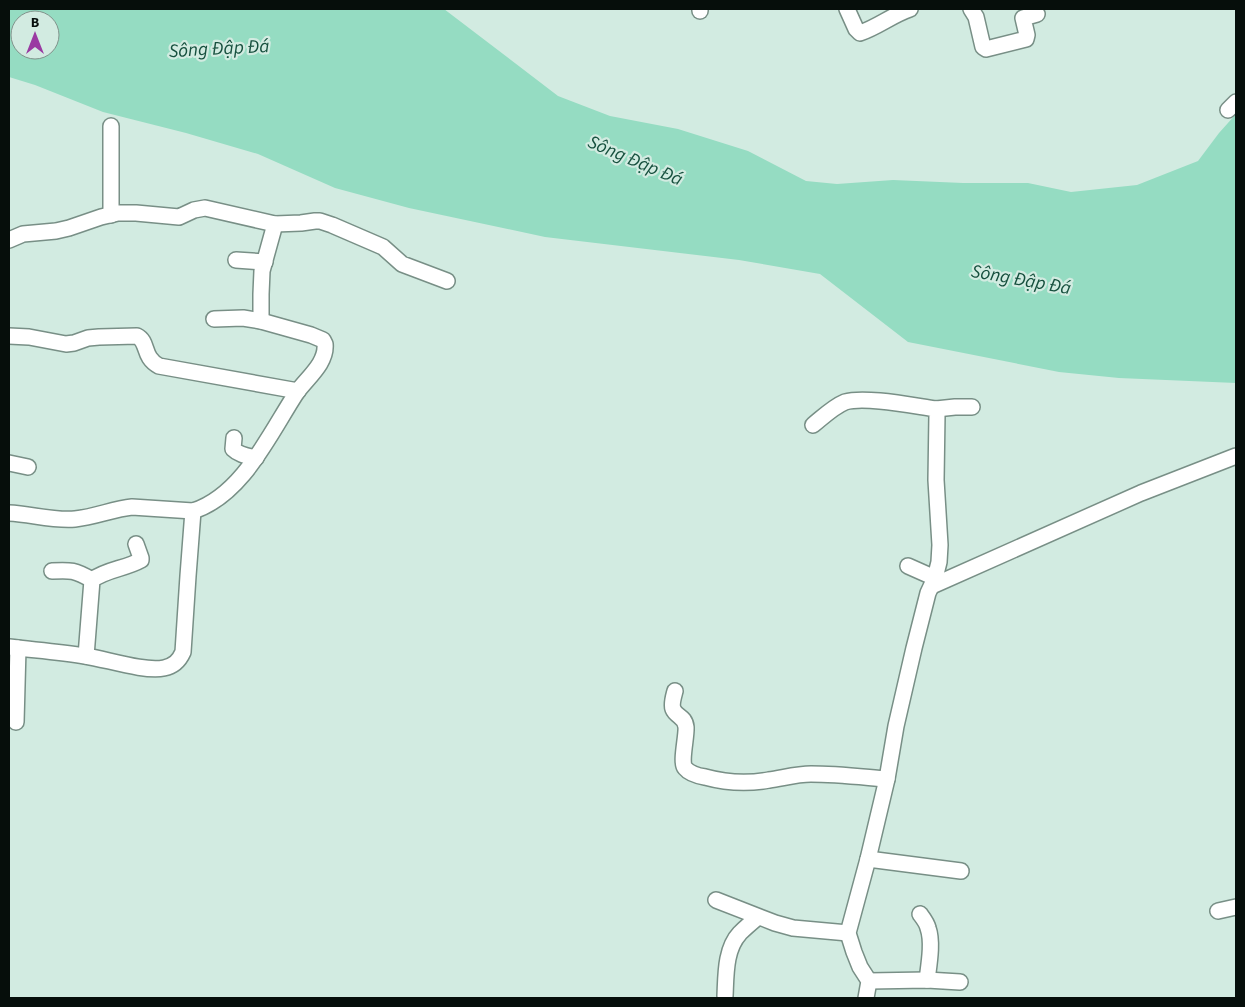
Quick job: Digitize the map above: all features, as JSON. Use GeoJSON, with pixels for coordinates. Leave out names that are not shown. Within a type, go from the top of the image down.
{"type":"FeatureCollection","features":[{"type":"Feature","properties":{"kind":"street"},"geometry":{"type":"LineString","coordinates":[[846,9],[860,33],[902,11],[910,9]]}},
{"type":"Feature","properties":{"kind":"street"},"geometry":{"type":"LineString","coordinates":[[967,9],[976,17],[983,47],[986,49],[1026,39],[1024,18],[1037,14]]}},
{"type":"Feature","properties":{"kind":"street"},"geometry":{"type":"LineString","coordinates":[[111,126],[111,214]]}},
{"type":"Feature","properties":{"kind":"street"},"geometry":{"type":"LineString","coordinates":[[9,240],[23,234],[69,228],[111,214],[136,212],[179,217],[194,210],[205,208],[275,224],[320,221],[383,246],[402,264],[446,281]]}},
{"type":"Feature","properties":{"kind":"street"},"geometry":{"type":"LineString","coordinates":[[261,321],[261,281],[275,224]]}},
{"type":"Feature","properties":{"kind":"street"},"geometry":{"type":"LineString","coordinates":[[236,260],[265,262]]}},
{"type":"Feature","properties":{"kind":"street"},"geometry":{"type":"LineString","coordinates":[[9,513],[64,520],[132,507],[194,511],[219,498],[238,480],[256,458],[298,391],[324,356],[325,344],[320,338],[261,321],[243,318],[214,319]]}},
{"type":"Feature","properties":{"kind":"street"},"geometry":{"type":"LineString","coordinates":[[9,336],[29,337],[66,344],[88,338],[137,336],[141,338],[150,360],[159,366],[298,391]]}},
{"type":"Feature","properties":{"kind":"street"},"geometry":{"type":"LineString","coordinates":[[813,425],[840,405],[852,401],[896,403],[936,409],[955,406],[972,407]]}},
{"type":"Feature","properties":{"kind":"street"},"geometry":{"type":"LineString","coordinates":[[866,998],[869,981],[860,967],[848,933],[887,779],[896,726],[914,648],[938,562],[940,545],[936,480],[938,424],[936,409]]}},
{"type":"Feature","properties":{"kind":"street"},"geometry":{"type":"LineString","coordinates":[[234,438],[233,449],[235,451],[256,458]]}},
{"type":"Feature","properties":{"kind":"street"},"geometry":{"type":"LineString","coordinates":[[933,582],[1141,493],[1236,456]]}},
{"type":"Feature","properties":{"kind":"street"},"geometry":{"type":"LineString","coordinates":[[9,463],[28,467]]}},
{"type":"Feature","properties":{"kind":"street"},"geometry":{"type":"LineString","coordinates":[[16,722],[13,648],[86,656],[156,669],[173,665],[180,660],[183,652],[194,511]]}},
{"type":"Feature","properties":{"kind":"street"},"geometry":{"type":"LineString","coordinates":[[92,580],[104,573],[141,560],[136,544]]}},
{"type":"Feature","properties":{"kind":"street"},"geometry":{"type":"LineString","coordinates":[[908,566],[933,582]]}},
{"type":"Feature","properties":{"kind":"street"},"geometry":{"type":"LineString","coordinates":[[52,571],[71,570],[81,573],[92,580]]}},
{"type":"Feature","properties":{"kind":"street"},"geometry":{"type":"LineString","coordinates":[[86,656],[92,580]]}},
{"type":"Feature","properties":{"kind":"street"},"geometry":{"type":"LineString","coordinates":[[675,690],[672,708],[686,723],[683,764],[685,769],[700,776],[722,782],[736,783],[749,783],[812,774],[887,779]]}},
{"type":"Feature","properties":{"kind":"street"},"geometry":{"type":"LineString","coordinates":[[868,859],[961,870]]}},
{"type":"Feature","properties":{"kind":"street"},"geometry":{"type":"LineString","coordinates":[[716,900],[758,917],[793,928],[848,933]]}},
{"type":"Feature","properties":{"kind":"street"},"geometry":{"type":"LineString","coordinates":[[1218,911],[1236,907]]}},
{"type":"Feature","properties":{"kind":"street"},"geometry":{"type":"LineString","coordinates":[[920,914],[930,932],[931,944],[927,980]]}},
{"type":"Feature","properties":{"kind":"street"},"geometry":{"type":"LineString","coordinates":[[725,996],[730,950],[740,933],[758,917]]}},
{"type":"Feature","properties":{"kind":"street"},"geometry":{"type":"LineString","coordinates":[[869,981],[927,980],[960,982]]}},
{"type":"Feature","properties":{"kind":"water","name":"Sông Đập Đá"},"geometry":{"type":"Polygon","coordinates":[[[9,9],[444,9],[558,96],[610,116],[678,129],[748,151],[806,181],[837,184],[893,180],[1028,183],[1071,192],[1137,185],[1198,161],[1236,114],[1236,383],[1119,378],[1059,372],[908,342],[820,274],[739,260],[545,237],[409,208],[335,188],[258,154],[103,112],[35,85],[9,77],[9,9]]]}}]}
